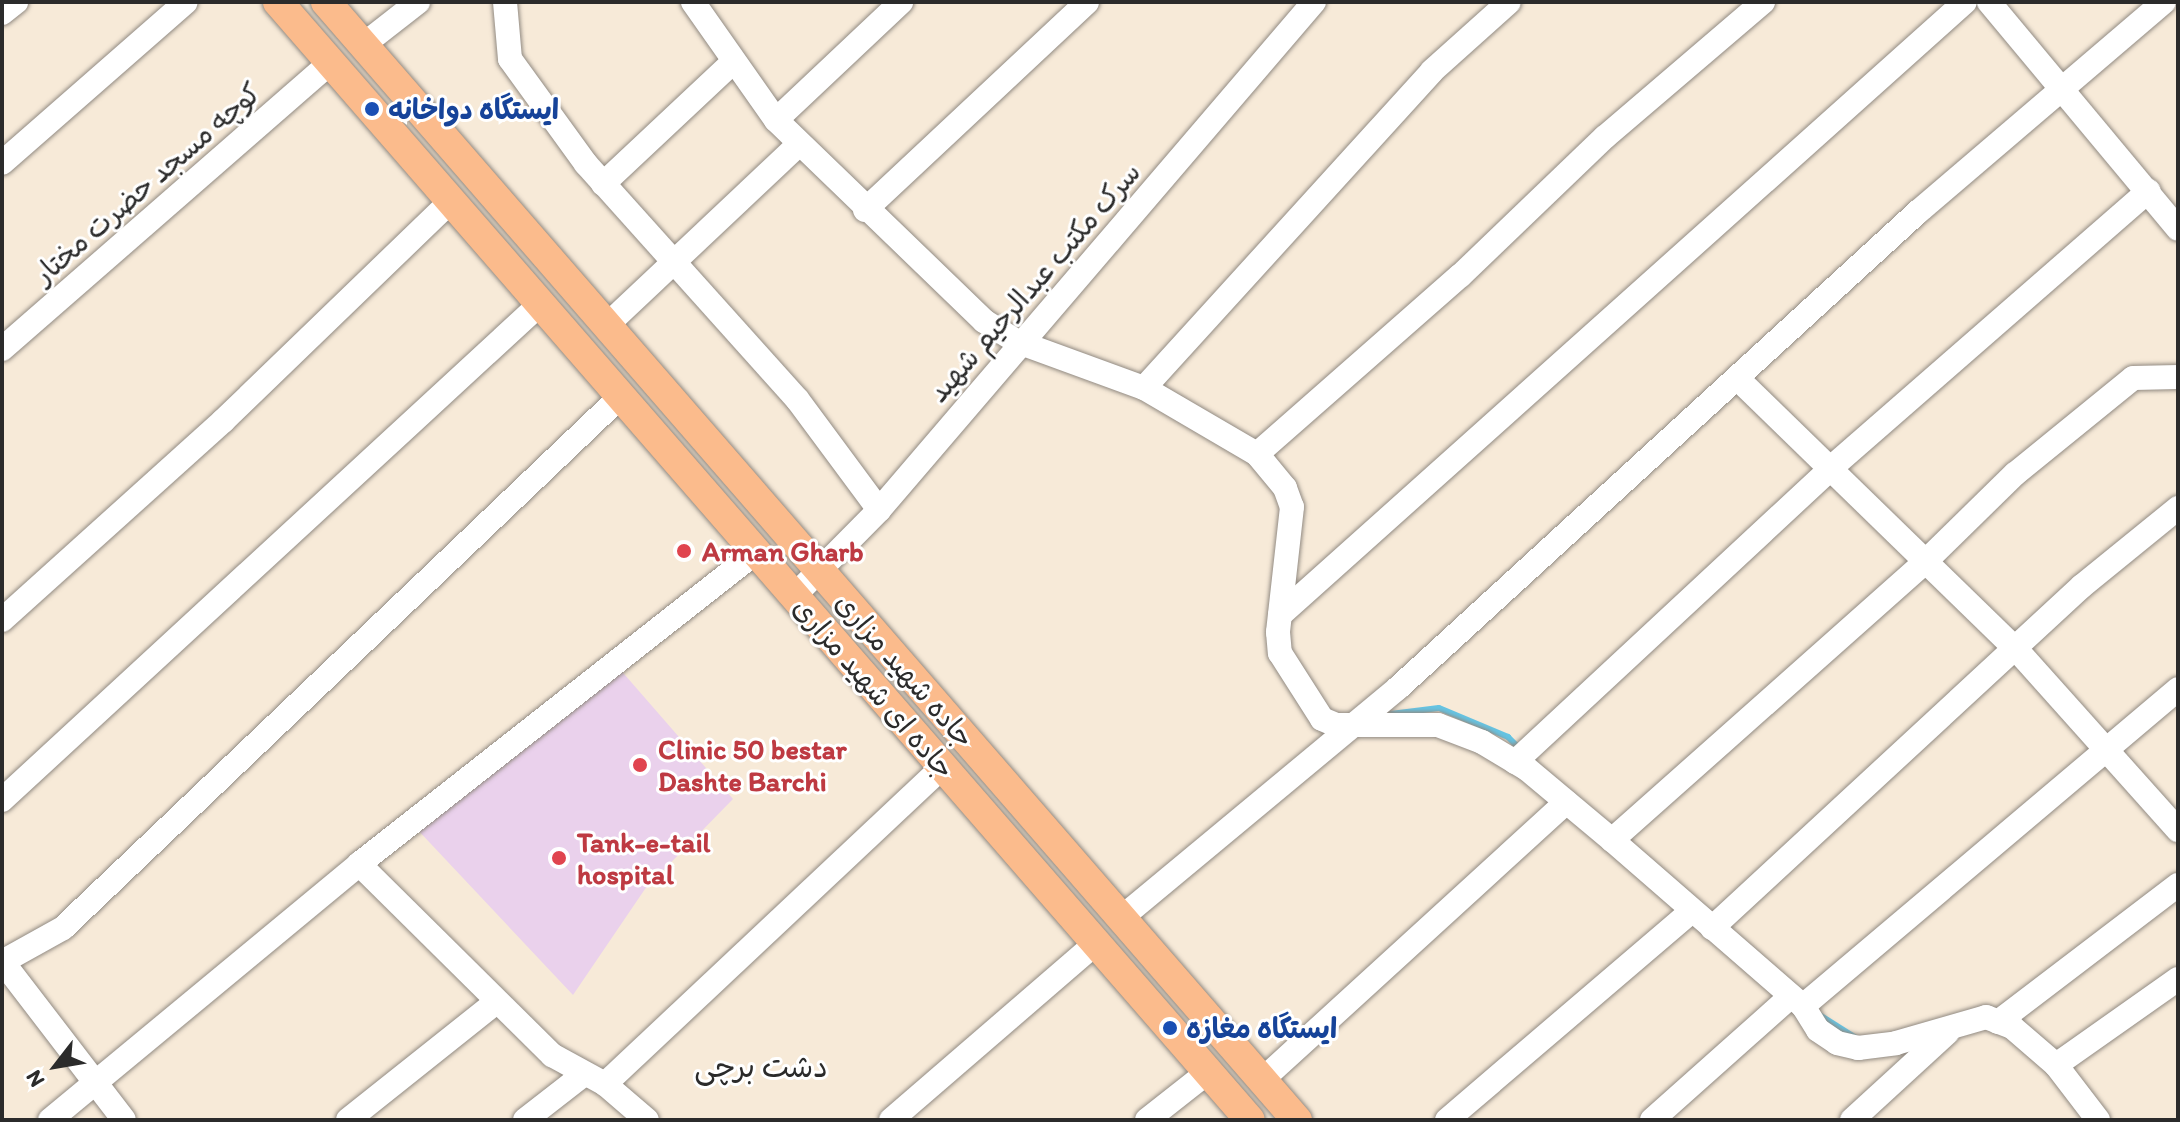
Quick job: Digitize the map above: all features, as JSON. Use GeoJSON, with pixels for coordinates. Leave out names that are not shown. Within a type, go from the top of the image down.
{"type":"FeatureCollection","features":[{"type":"Feature","properties":{"kind":"main road","name":"جاده ای شهید مزاری"},"geometry":{"type":"LineString","coordinates":[[278,2],[1250,1120]]}},
{"type":"Feature","properties":{"kind":"main road","name":"جاده شهید مزاری"},"geometry":{"type":"LineString","coordinates":[[326,2],[1297,1120]]}},
{"type":"Feature","properties":{"kind":"street"},"geometry":{"type":"LineString","coordinates":[[2,13],[16,2]]}},
{"type":"Feature","properties":{"kind":"street"},"geometry":{"type":"LineString","coordinates":[[2,163],[186,2]]}},
{"type":"Feature","properties":{"kind":"street"},"geometry":{"type":"LineString","coordinates":[[363,45],[418,2]]}},
{"type":"Feature","properties":{"kind":"street"},"geometry":{"type":"LineString","coordinates":[[505,2],[510,59],[603,184],[797,399],[879,510]]}},
{"type":"Feature","properties":{"kind":"street"},"geometry":{"type":"LineString","coordinates":[[693,2],[776,120],[865,210],[984,321],[1018,342],[1144,388],[1257,454],[1285,488],[1292,507],[1280,615],[1280,653],[1311,708],[1336,725],[1438,725],[1515,762],[1612,840],[1797,1001],[1818,1030],[1858,1048],[1937,1033],[1961,1020],[1986,1017],[1998,1022],[2056,1065],[2098,1120]]}},
{"type":"Feature","properties":{"kind":"street"},"geometry":{"type":"LineString","coordinates":[[776,120],[901,2]]}},
{"type":"Feature","properties":{"kind":"street"},"geometry":{"type":"LineString","coordinates":[[865,210],[1087,2]]}},
{"type":"Feature","properties":{"kind":"street","name":"سرک مکتب عبدالرحیم شهید"},"geometry":{"type":"LineString","coordinates":[[794,596],[879,510],[1018,342],[1314,2]]}},
{"type":"Feature","properties":{"kind":"street"},"geometry":{"type":"LineString","coordinates":[[1144,388],[1432,71],[1509,2]]}},
{"type":"Feature","properties":{"kind":"street"},"geometry":{"type":"LineString","coordinates":[[1257,454],[1461,275],[1605,137],[1763,2]]}},
{"type":"Feature","properties":{"kind":"street"},"geometry":{"type":"LineString","coordinates":[[1280,615],[1965,2]]}},
{"type":"Feature","properties":{"kind":"street"},"geometry":{"type":"LineString","coordinates":[[1989,2],[2178,229]]}},
{"type":"Feature","properties":{"kind":"street"},"geometry":{"type":"LineString","coordinates":[[1121,918],[1354,725],[1737,378],[2062,88],[2164,2]]}},
{"type":"Feature","properties":{"kind":"street","name":"کوچه مسجد حضرت مختار"},"geometry":{"type":"LineString","coordinates":[[2,349],[331,62]]}},
{"type":"Feature","properties":{"kind":"street"},"geometry":{"type":"LineString","coordinates":[[603,184],[733,62]]}},
{"type":"Feature","properties":{"kind":"street"},"geometry":{"type":"LineString","coordinates":[[606,326],[799,144]]}},
{"type":"Feature","properties":{"kind":"street"},"geometry":{"type":"LineString","coordinates":[[1515,762],[1832,467],[2148,191]]}},
{"type":"Feature","properties":{"kind":"street"},"geometry":{"type":"LineString","coordinates":[[2,620],[223,421],[451,201]]}},
{"type":"Feature","properties":{"kind":"street"},"geometry":{"type":"LineString","coordinates":[[2,800],[540,304]]}},
{"type":"Feature","properties":{"kind":"street"},"geometry":{"type":"LineString","coordinates":[[1612,840],[1925,562],[2015,474],[2133,378],[2178,377]]}},
{"type":"Feature","properties":{"kind":"street"},"geometry":{"type":"LineString","coordinates":[[1737,378],[2016,649],[2109,748],[2178,830]]}},
{"type":"Feature","properties":{"kind":"street"},"geometry":{"type":"LineString","coordinates":[[124,1120],[2,961],[63,928],[620,397]]}},
{"type":"Feature","properties":{"kind":"street"},"geometry":{"type":"LineString","coordinates":[[1712,928],[2082,586],[2178,508]]}},
{"type":"Feature","properties":{"kind":"street"},"geometry":{"type":"LineString","coordinates":[[50,1120],[359,864],[755,553]]}},
{"type":"Feature","properties":{"kind":"street"},"geometry":{"type":"LineString","coordinates":[[1652,1120],[2178,689]]}},
{"type":"Feature","properties":{"kind":"street"},"geometry":{"type":"LineString","coordinates":[[525,1120],[595,1079],[942,767]]}},
{"type":"Feature","properties":{"kind":"street"},"geometry":{"type":"LineString","coordinates":[[1262,1080],[1566,802]]}},
{"type":"Feature","properties":{"kind":"street"},"geometry":{"type":"LineString","coordinates":[[359,864],[495,1003],[552,1055],[595,1079],[647,1120]]}},
{"type":"Feature","properties":{"kind":"street"},"geometry":{"type":"LineString","coordinates":[[1998,1022],[2178,885]]}},
{"type":"Feature","properties":{"kind":"street"},"geometry":{"type":"LineString","coordinates":[[1447,1120],[1692,911]]}},
{"type":"Feature","properties":{"kind":"street"},"geometry":{"type":"LineString","coordinates":[[891,1120],[1096,943]]}},
{"type":"Feature","properties":{"kind":"street"},"geometry":{"type":"LineString","coordinates":[[2056,1065],[2178,979]]}},
{"type":"Feature","properties":{"kind":"street"},"geometry":{"type":"LineString","coordinates":[[348,1120],[495,1003]]}},
{"type":"Feature","properties":{"kind":"street"},"geometry":{"type":"LineString","coordinates":[[1852,1120],[1961,1020]]}},
{"type":"Feature","properties":{"kind":"street"},"geometry":{"type":"LineString","coordinates":[[1147,1120],[1208,1072]]}},
{"type":"Feature","properties":{"kind":"shaded area","name":"Tank-e-tail hospital"},"geometry":{"type":"Polygon","coordinates":[[[618,667],[733,799],[645,889],[573,995],[415,827],[618,667]]]}},
{"type":"Feature","properties":{"kind":"waterway"},"geometry":{"type":"LineString","coordinates":[[1391,714],[1439,708],[1508,737],[1520,749]]}},
{"type":"Feature","properties":{"kind":"waterway"},"geometry":{"type":"LineString","coordinates":[[1818,1014],[1856,1038]]}},
{"type":"Feature","properties":{"kind":"place","name":"ایستگاه دواخانه"},"geometry":{"type":"Point","coordinates":[372,109]}},
{"type":"Feature","properties":{"kind":"place","name":"Arman Gharb"},"geometry":{"type":"Point","coordinates":[684,551]}},
{"type":"Feature","properties":{"kind":"place","name":"Clinic 50 bestar Dashte Barchi"},"geometry":{"type":"Point","coordinates":[640,765]}},
{"type":"Feature","properties":{"kind":"place","name":"Tank-e-tail hospital"},"geometry":{"type":"Point","coordinates":[559,858]}},
{"type":"Feature","properties":{"kind":"place","name":"ایستگاه مغازه"},"geometry":{"type":"Point","coordinates":[1170,1028]}},
{"type":"Feature","properties":{"kind":"district","name":"دشت برچی"},"geometry":{"type":"Point","coordinates":[761,1067]}}]}
